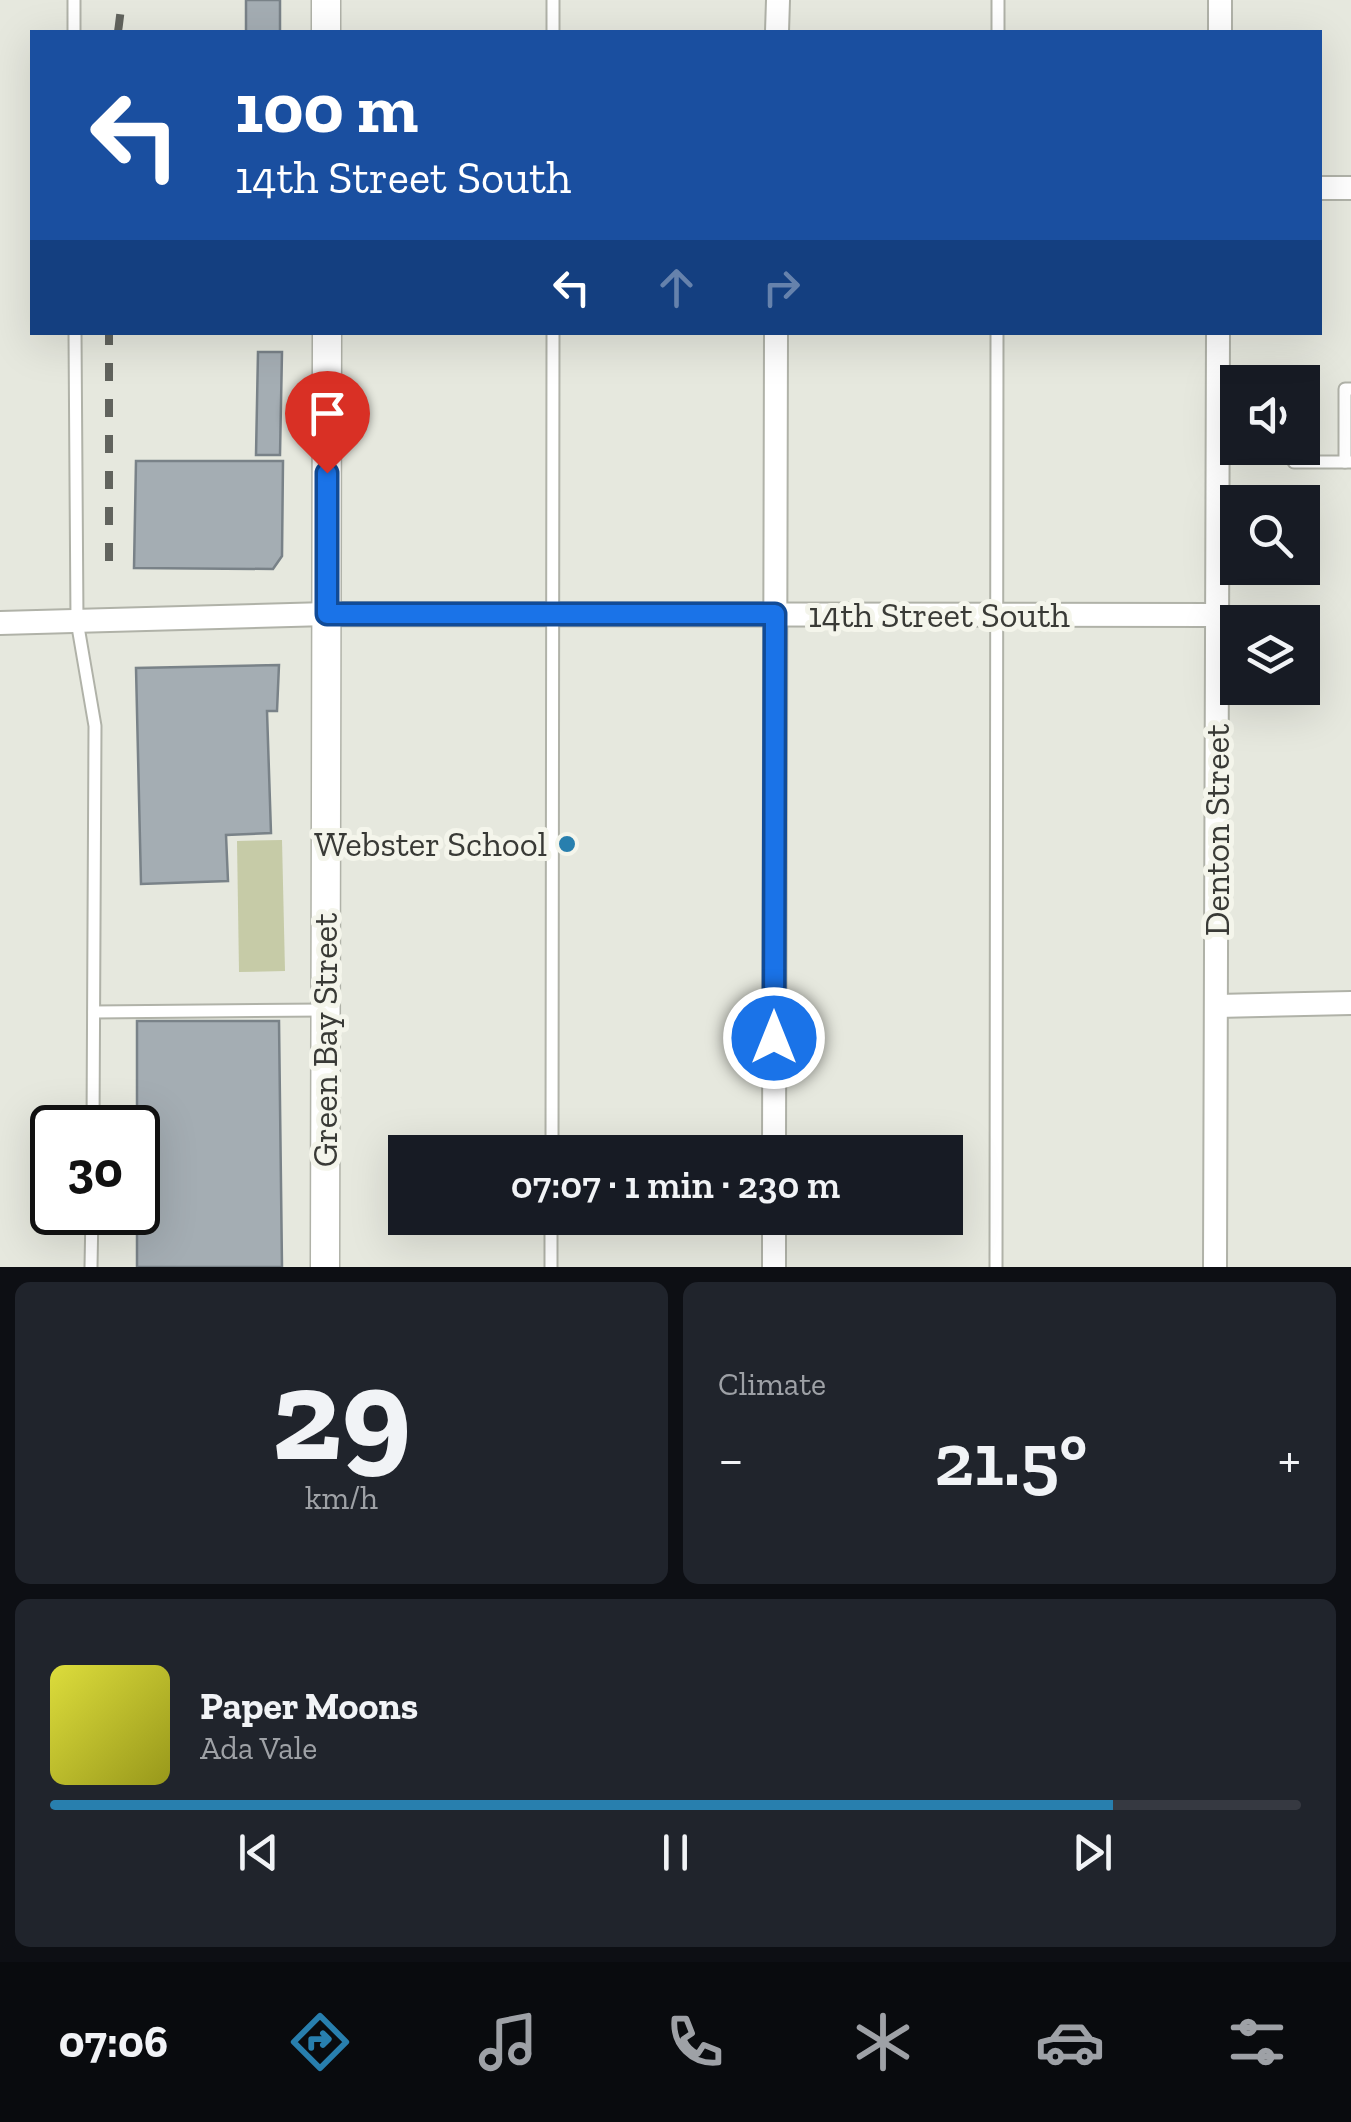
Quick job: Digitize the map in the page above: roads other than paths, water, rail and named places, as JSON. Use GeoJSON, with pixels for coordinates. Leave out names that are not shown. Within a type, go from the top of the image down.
{"type":"FeatureCollection","features":[{"type":"Feature","properties":{"kind":"street"},"geometry":{"type":"LineString","coordinates":[[326,0],[326,30]]}},
{"type":"Feature","properties":{"kind":"street"},"geometry":{"type":"LineString","coordinates":[[778,0],[778,30]]}},
{"type":"Feature","properties":{"kind":"street"},"geometry":{"type":"LineString","coordinates":[[1220,0],[1220,30]]}},
{"type":"Feature","properties":{"kind":"street"},"geometry":{"type":"LineString","coordinates":[[1322,188],[1351,188]]}},
{"type":"Feature","properties":{"kind":"street","name":"Green Bay Street"},"geometry":{"type":"LineString","coordinates":[[325,1267],[326,335]]}},
{"type":"Feature","properties":{"kind":"street"},"geometry":{"type":"LineString","coordinates":[[774,1135],[776,335]]}},
{"type":"Feature","properties":{"kind":"street","name":"Denton Street"},"geometry":{"type":"LineString","coordinates":[[1215,1267],[1218,335]]}},
{"type":"Feature","properties":{"kind":"street","name":"14th Street South"},"geometry":{"type":"LineString","coordinates":[[0,623],[327,614],[1217,615]]}},
{"type":"Feature","properties":{"kind":"street"},"geometry":{"type":"LineString","coordinates":[[1217,1006],[1351,1003]]}},
{"type":"Feature","properties":{"kind":"street"},"geometry":{"type":"LineString","coordinates":[[774,1235],[774,1267]]}},
{"type":"Feature","properties":{"kind":"lane"},"geometry":{"type":"LineString","coordinates":[[74,0],[74,30]]}},
{"type":"Feature","properties":{"kind":"lane"},"geometry":{"type":"LineString","coordinates":[[553,0],[553,30]]}},
{"type":"Feature","properties":{"kind":"lane"},"geometry":{"type":"LineString","coordinates":[[998,0],[998,30]]}},
{"type":"Feature","properties":{"kind":"lane"},"geometry":{"type":"LineString","coordinates":[[75,335],[76,620],[95,726],[93,1105]]}},
{"type":"Feature","properties":{"kind":"lane"},"geometry":{"type":"LineString","coordinates":[[552,1135],[553,335]]}},
{"type":"Feature","properties":{"kind":"lane"},"geometry":{"type":"LineString","coordinates":[[996,1267],[998,335]]}},
{"type":"Feature","properties":{"kind":"lane"},"geometry":{"type":"LineString","coordinates":[[1320,462],[1348,462],[1345,390],[1351,389]]}},
{"type":"Feature","properties":{"kind":"lane"},"geometry":{"type":"LineString","coordinates":[[94,1012],[325,1010]]}},
{"type":"Feature","properties":{"kind":"lane"},"geometry":{"type":"LineString","coordinates":[[91,1267],[92,1235]]}},
{"type":"Feature","properties":{"kind":"lane"},"geometry":{"type":"LineString","coordinates":[[551,1235],[551,1267]]}},
{"type":"Feature","properties":{"kind":"railway"},"geometry":{"type":"LineString","coordinates":[[118,30],[122,0]]}},
{"type":"Feature","properties":{"kind":"railway"},"geometry":{"type":"LineString","coordinates":[[109,335],[109,561]]}},
{"type":"Feature","properties":{"kind":"place","name":"Webster School"},"geometry":{"type":"Point","coordinates":[567,844]}}]}
